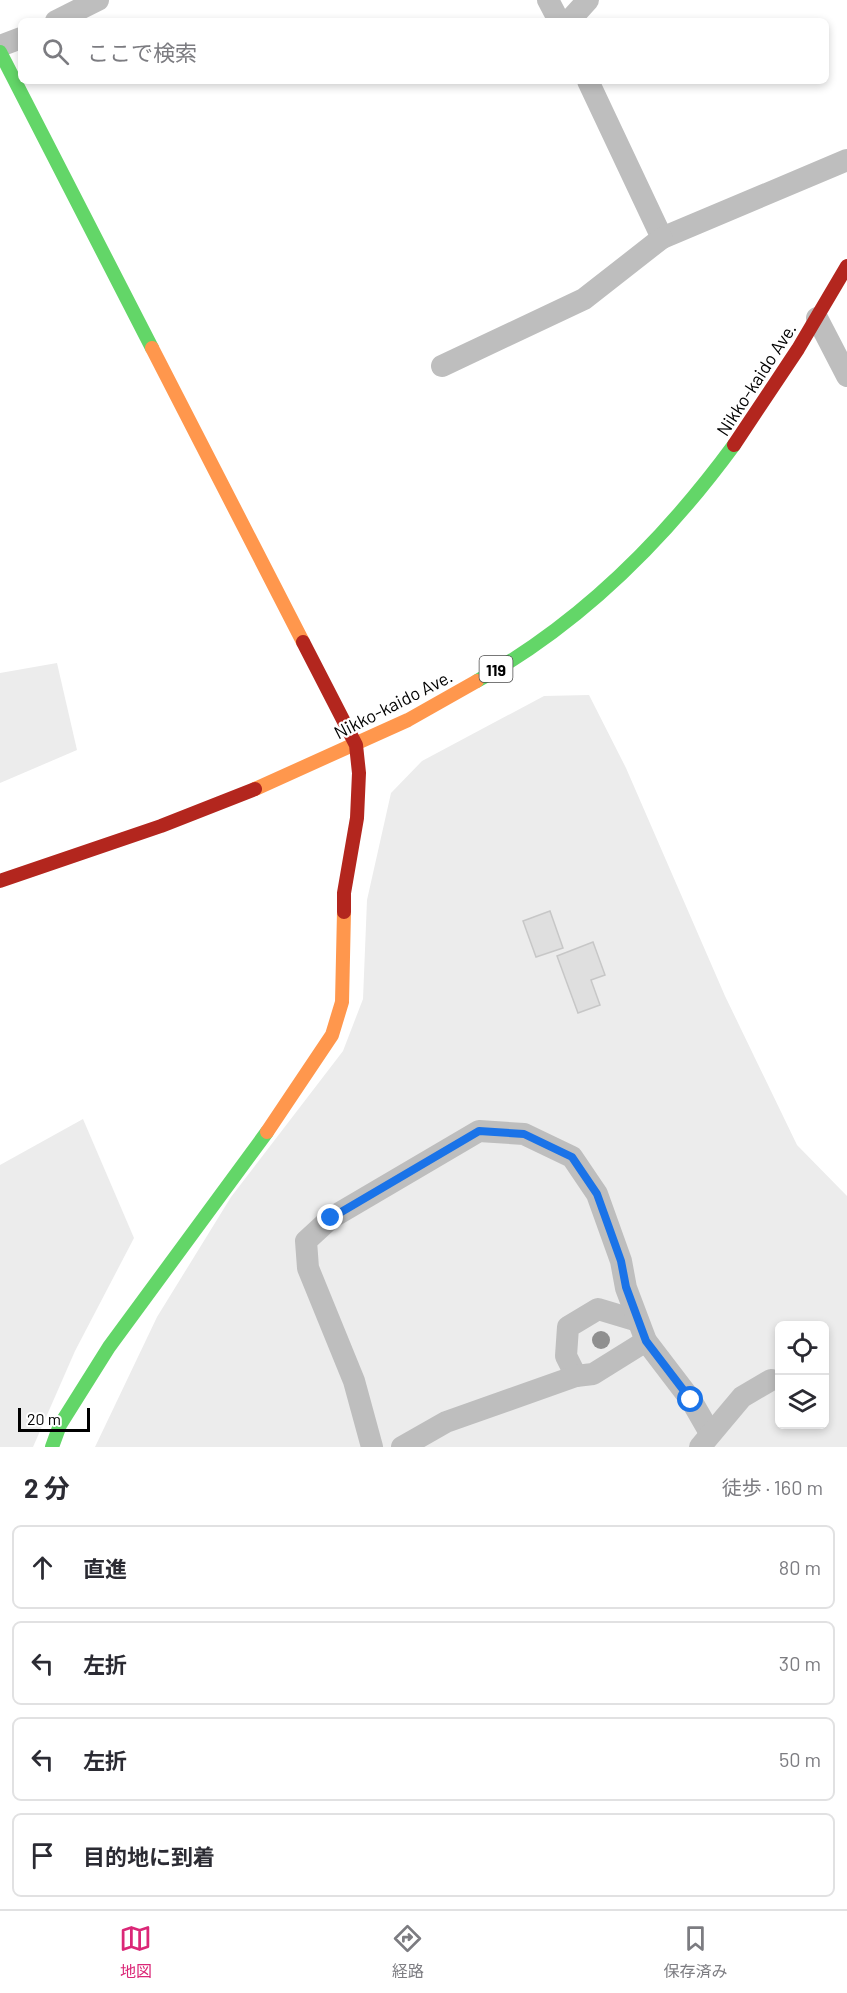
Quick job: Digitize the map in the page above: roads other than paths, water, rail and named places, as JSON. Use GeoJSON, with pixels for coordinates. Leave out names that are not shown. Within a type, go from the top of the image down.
{"type":"FeatureCollection","features":[{"type":"Feature","properties":{"kind":"main road"},"geometry":{"type":"LineString","coordinates":[[0,52],[356,745],[358,784],[357,818],[344,893],[342,1002],[332,1035],[274,1122],[109,1347],[60,1425],[52,1447]]}},
{"type":"Feature","properties":{"kind":"main road","name":"Nikko-kaido Ave."},"geometry":{"type":"LineString","coordinates":[[0,881],[107,846],[356,745],[420,712],[533,647],[585,608],[657,539],[744,434],[847,266]]}},
{"type":"Feature","properties":{"kind":"street"},"geometry":{"type":"LineString","coordinates":[[62,18],[98,0]]}},
{"type":"Feature","properties":{"kind":"street"},"geometry":{"type":"LineString","coordinates":[[548,0],[557,18]]}},
{"type":"Feature","properties":{"kind":"street"},"geometry":{"type":"LineString","coordinates":[[572,18],[588,0]]}},
{"type":"Feature","properties":{"kind":"street"},"geometry":{"type":"LineString","coordinates":[[0,46],[18,39]]}},
{"type":"Feature","properties":{"kind":"street"},"geometry":{"type":"LineString","coordinates":[[589,84],[662,238]]}},
{"type":"Feature","properties":{"kind":"street"},"geometry":{"type":"LineString","coordinates":[[442,366],[584,299],[662,238],[847,160]]}},
{"type":"Feature","properties":{"kind":"street"},"geometry":{"type":"LineString","coordinates":[[817,318],[847,376]]}},
{"type":"Feature","properties":{"kind":"street"},"geometry":{"type":"LineString","coordinates":[[372,1447],[354,1381],[308,1268],[306,1241],[331,1218],[479,1131],[524,1134],[572,1157],[597,1194],[642,1331]]}},
{"type":"Feature","properties":{"kind":"street"},"geometry":{"type":"LineString","coordinates":[[576,1376],[566,1356],[568,1327],[597,1310],[626,1316],[642,1331],[691,1400],[705,1440],[742,1397],[771,1380]]}},
{"type":"Feature","properties":{"kind":"street"},"geometry":{"type":"LineString","coordinates":[[402,1447],[446,1422],[576,1376],[593,1374],[642,1331]]}}]}
